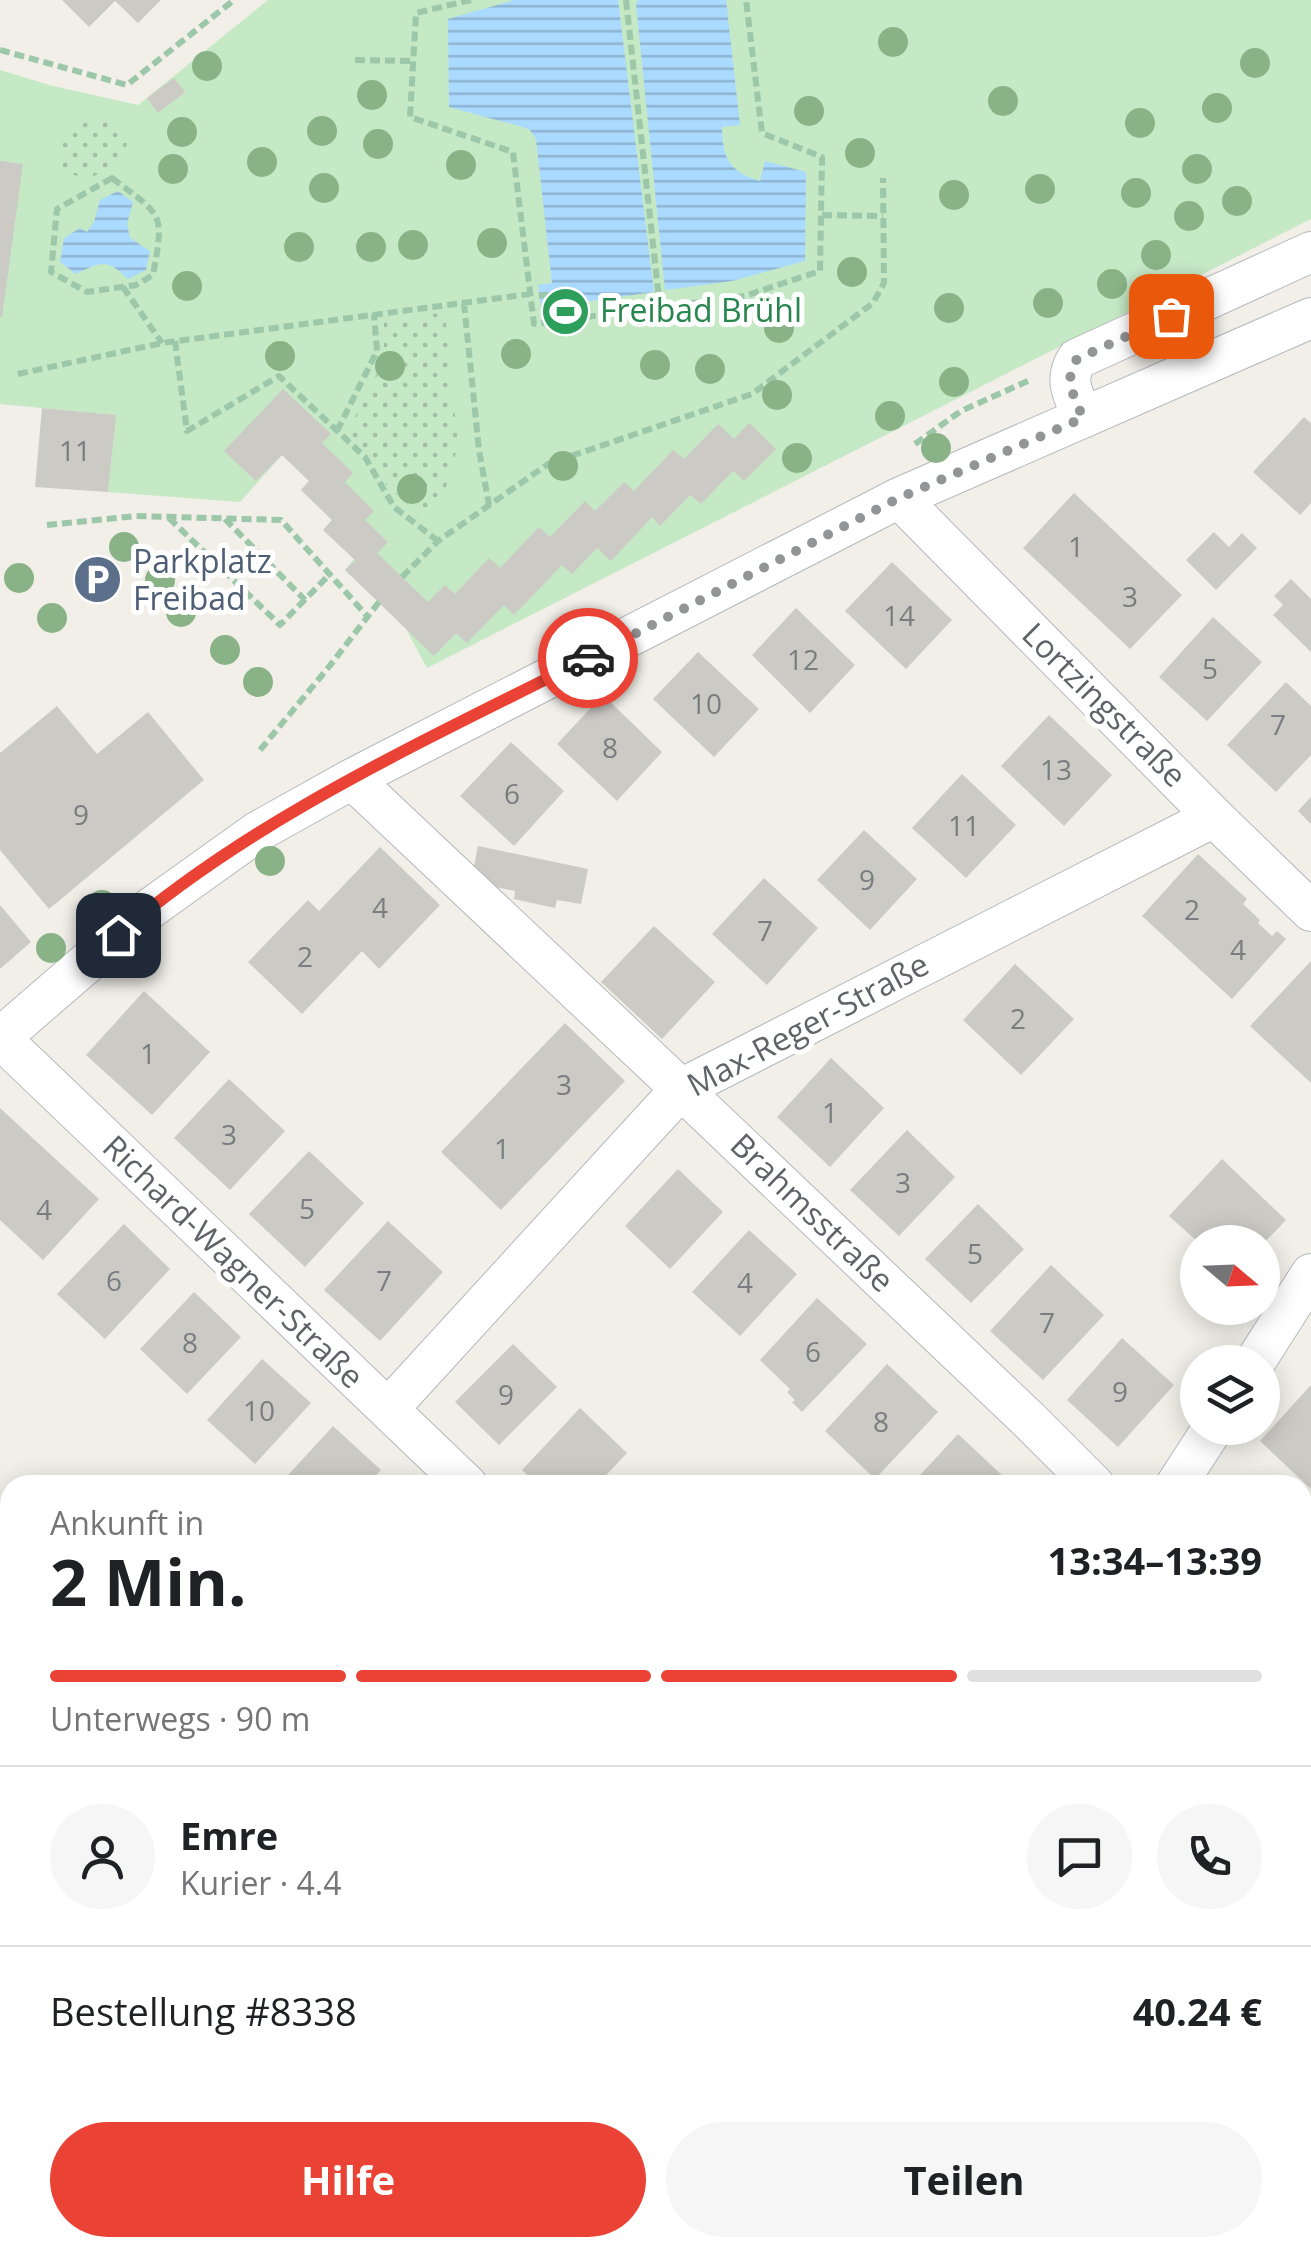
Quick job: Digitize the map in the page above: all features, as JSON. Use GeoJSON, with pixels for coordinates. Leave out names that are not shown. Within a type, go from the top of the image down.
{"type":"FeatureCollection","features":[{"type":"Feature","properties":{"kind":"street"},"geometry":{"type":"LineString","coordinates":[[1083,418],[1069,372],[1077,359],[1311,252]]}},
{"type":"Feature","properties":{"kind":"street"},"geometry":{"type":"LineString","coordinates":[[0,1038],[148,910],[257,832],[899,498],[1311,318]]}},
{"type":"Feature","properties":{"kind":"street","name":"Lortzingstraße"},"geometry":{"type":"LineString","coordinates":[[899,498],[1311,911]]}},
{"type":"Feature","properties":{"kind":"street","name":"Brahmsstraße"},"geometry":{"type":"LineString","coordinates":[[352,780],[1084,1475]]}},
{"type":"Feature","properties":{"kind":"street","name":"Max-Reger-Straße"},"geometry":{"type":"LineString","coordinates":[[388,1410],[681,1089],[1214,817]]}},
{"type":"Feature","properties":{"kind":"street","name":"Richard-Wagner-Straße"},"geometry":{"type":"LineString","coordinates":[[0,1038],[456,1475]]}},
{"type":"Feature","properties":{"kind":"street"},"geometry":{"type":"LineString","coordinates":[[1266,1345],[1311,1274]]}},
{"type":"Feature","properties":{"kind":"street"},"geometry":{"type":"LineString","coordinates":[[1182,1475],[1202,1445]]}},
{"type":"Feature","properties":{"kind":"path"},"geometry":{"type":"LineString","coordinates":[[0,50],[127,85],[234,0]]}},
{"type":"Feature","properties":{"kind":"path"},"geometry":{"type":"LineString","coordinates":[[470,0],[416,13],[410,117],[512,152],[534,324],[745,296],[820,272],[822,157],[762,133],[746,0]]}},
{"type":"Feature","properties":{"kind":"path"},"geometry":{"type":"LineString","coordinates":[[626,0],[660,308]]}},
{"type":"Feature","properties":{"kind":"path"},"geometry":{"type":"LineString","coordinates":[[355,60],[413,62]]}},
{"type":"Feature","properties":{"kind":"path"},"geometry":{"type":"LineString","coordinates":[[112,178],[155,210],[161,232],[153,275],[136,285],[122,287],[86,292],[50,272],[57,209],[112,178]]}},
{"type":"Feature","properties":{"kind":"path"},"geometry":{"type":"LineString","coordinates":[[402,577],[438,541],[548,464],[752,394],[873,303],[884,283],[883,178]]}},
{"type":"Feature","properties":{"kind":"path"},"geometry":{"type":"LineString","coordinates":[[822,215],[883,216]]}},
{"type":"Feature","properties":{"kind":"path"},"geometry":{"type":"LineString","coordinates":[[122,287],[162,343]]}},
{"type":"Feature","properties":{"kind":"path"},"geometry":{"type":"LineString","coordinates":[[18,374],[162,343],[530,294]]}},
{"type":"Feature","properties":{"kind":"path"},"geometry":{"type":"LineString","coordinates":[[540,296],[554,294]]}},
{"type":"Feature","properties":{"kind":"path"},"geometry":{"type":"LineString","coordinates":[[464,303],[479,450],[489,506]]}},
{"type":"Feature","properties":{"kind":"path"},"geometry":{"type":"LineString","coordinates":[[337,431],[377,352],[374,314]]}},
{"type":"Feature","properties":{"kind":"path"},"geometry":{"type":"LineString","coordinates":[[176,341],[186,431],[279,376],[365,458],[394,507],[438,541]]}},
{"type":"Feature","properties":{"kind":"path"},"geometry":{"type":"LineString","coordinates":[[47,524],[136,516],[281,520],[368,616]]}},
{"type":"Feature","properties":{"kind":"path"},"geometry":{"type":"LineString","coordinates":[[168,517],[280,625],[330,574]]}},
{"type":"Feature","properties":{"kind":"path"},"geometry":{"type":"LineString","coordinates":[[224,518],[305,600]]}},
{"type":"Feature","properties":{"kind":"path"},"geometry":{"type":"LineString","coordinates":[[260,750],[378,602]]}},
{"type":"Feature","properties":{"kind":"green space","name":"Freibad Brühl"},"geometry":{"type":"Polygon","coordinates":[[[268,0],[1311,0],[1311,219],[427,668],[405,627],[345,570],[354,559],[323,530],[332,520],[301,490],[309,481],[282,455],[240,502],[108,492],[115,415],[0,404],[0,70],[138,105],[268,0]]]}},
{"type":"Feature","properties":{"kind":"green space"},"geometry":{"type":"Polygon","coordinates":[[[95,117],[115,122],[130,135],[110,167],[100,174],[78,176],[58,161],[60,142],[95,117]]]}},
{"type":"Feature","properties":{"kind":"green space"},"geometry":{"type":"Polygon","coordinates":[[[445,312],[458,446],[444,494],[423,520],[380,478],[385,469],[347,433],[384,359],[384,322],[445,312]]]}},
{"type":"Feature","properties":{"kind":"water"},"geometry":{"type":"Polygon","coordinates":[[[514,0],[618,0],[654,292],[541,308],[538,285],[552,283],[536,139],[526,128],[449,107],[448,19],[514,0]]]}},
{"type":"Feature","properties":{"kind":"water"},"geometry":{"type":"Polygon","coordinates":[[[638,0],[726,0],[740,125],[722,127],[726,155],[734,168],[760,181],[765,161],[806,172],[805,261],[732,281],[665,290],[638,0]]]}},
{"type":"Feature","properties":{"kind":"water"},"geometry":{"type":"Polygon","coordinates":[[[118,191],[133,202],[127,224],[130,238],[150,251],[146,270],[128,279],[103,264],[76,274],[60,262],[64,238],[80,228],[87,232],[100,200],[118,191]]]}},
{"type":"Feature","properties":{"kind":"building"},"geometry":{"type":"Polygon","coordinates":[[[62,0],[161,0],[138,23],[115,1],[89,27],[62,0]]]}},
{"type":"Feature","properties":{"kind":"building"},"geometry":{"type":"Polygon","coordinates":[[[174,78],[185,92],[158,113],[147,98],[174,78]]]}},
{"type":"Feature","properties":{"kind":"building"},"geometry":{"type":"Polygon","coordinates":[[[0,161],[23,164],[2,317],[0,317],[0,161]]]}},
{"type":"Feature","properties":{"kind":"building"},"geometry":{"type":"Polygon","coordinates":[[[283,389],[331,434],[322,443],[353,473],[345,482],[374,511],[365,520],[388,542],[377,553],[428,602],[445,585],[455,594],[489,558],[500,568],[539,527],[550,537],[585,501],[595,511],[624,482],[634,491],[673,450],[684,459],[718,424],[734,439],[749,423],[776,449],[744,481],[733,471],[701,504],[690,495],[660,526],[652,517],[611,561],[597,548],[572,574],[562,565],[514,615],[504,605],[467,643],[456,633],[434,656],[345,570],[355,560],[323,530],[332,520],[301,490],[309,481],[282,455],[256,481],[224,451],[283,389]]]}},
{"type":"Feature","properties":{"kind":"building"},"geometry":{"type":"Polygon","coordinates":[[[42,408],[116,415],[108,492],[35,487],[42,408]]]}},
{"type":"Feature","properties":{"kind":"building"},"geometry":{"type":"Polygon","coordinates":[[[1304,417],[1311,423],[1311,503],[1300,515],[1253,472],[1304,417]]]}},
{"type":"Feature","properties":{"kind":"building"},"geometry":{"type":"Polygon","coordinates":[[[1074,493],[1182,595],[1130,649],[1023,548],[1074,493]]]}},
{"type":"Feature","properties":{"kind":"building"},"geometry":{"type":"Polygon","coordinates":[[[1214,532],[1229,547],[1242,533],[1257,548],[1216,590],[1186,560],[1214,532]]]}},
{"type":"Feature","properties":{"kind":"building"},"geometry":{"type":"Polygon","coordinates":[[[892,562],[952,620],[906,669],[845,611],[892,562]]]}},
{"type":"Feature","properties":{"kind":"building"},"geometry":{"type":"Polygon","coordinates":[[[1291,579],[1311,599],[1311,652],[1273,615],[1283,605],[1274,596],[1291,579]]]}},
{"type":"Feature","properties":{"kind":"building"},"geometry":{"type":"Polygon","coordinates":[[[796,608],[855,665],[810,713],[752,655],[796,608]]]}},
{"type":"Feature","properties":{"kind":"building"},"geometry":{"type":"Polygon","coordinates":[[[1213,617],[1262,662],[1207,721],[1159,677],[1213,617]]]}},
{"type":"Feature","properties":{"kind":"building"},"geometry":{"type":"Polygon","coordinates":[[[698,652],[759,709],[714,757],[653,699],[698,652]]]}},
{"type":"Feature","properties":{"kind":"building"},"geometry":{"type":"Polygon","coordinates":[[[1286,682],[1311,706],[1311,755],[1276,792],[1227,745],[1286,682]]]}},
{"type":"Feature","properties":{"kind":"building"},"geometry":{"type":"Polygon","coordinates":[[[603,695],[662,752],[617,801],[557,744],[603,695]]]}},
{"type":"Feature","properties":{"kind":"building"},"geometry":{"type":"Polygon","coordinates":[[[57,706],[97,754],[148,712],[204,780],[49,909],[0,850],[0,753],[57,706]]]}},
{"type":"Feature","properties":{"kind":"building"},"geometry":{"type":"Polygon","coordinates":[[[1049,715],[1112,775],[1064,826],[1001,766],[1049,715]]]}},
{"type":"Feature","properties":{"kind":"building"},"geometry":{"type":"Polygon","coordinates":[[[511,742],[564,791],[514,846],[460,796],[511,742]]]}},
{"type":"Feature","properties":{"kind":"building"},"geometry":{"type":"Polygon","coordinates":[[[962,774],[1016,825],[966,878],[912,828],[962,774]]]}},
{"type":"Feature","properties":{"kind":"building"},"geometry":{"type":"Polygon","coordinates":[[[1311,797],[1311,824],[1298,811],[1311,797]]]}},
{"type":"Feature","properties":{"kind":"building"},"geometry":{"type":"Polygon","coordinates":[[[864,830],[917,879],[870,930],[817,880],[864,830]]]}},
{"type":"Feature","properties":{"kind":"building"},"geometry":{"type":"Polygon","coordinates":[[[478,846],[588,869],[581,904],[557,900],[555,908],[514,899],[515,891],[471,882],[478,846]]]}},
{"type":"Feature","properties":{"kind":"building"},"geometry":{"type":"Polygon","coordinates":[[[380,847],[440,905],[379,969],[362,951],[302,1014],[248,962],[308,900],[319,911],[380,847]]]}},
{"type":"Feature","properties":{"kind":"building"},"geometry":{"type":"Polygon","coordinates":[[[1198,854],[1247,899],[1243,904],[1260,920],[1258,923],[1272,936],[1277,931],[1286,939],[1232,999],[1142,916],[1198,854]]]}},
{"type":"Feature","properties":{"kind":"building"},"geometry":{"type":"Polygon","coordinates":[[[764,878],[818,928],[767,985],[712,934],[764,878]]]}},
{"type":"Feature","properties":{"kind":"building"},"geometry":{"type":"Polygon","coordinates":[[[0,905],[31,942],[0,969],[0,905]]]}},
{"type":"Feature","properties":{"kind":"building"},"geometry":{"type":"Polygon","coordinates":[[[654,926],[715,982],[662,1039],[601,982],[654,926]]]}},
{"type":"Feature","properties":{"kind":"building"},"geometry":{"type":"Polygon","coordinates":[[[1311,961],[1311,1083],[1250,1026],[1311,961]]]}},
{"type":"Feature","properties":{"kind":"building"},"geometry":{"type":"Polygon","coordinates":[[[1015,964],[1074,1019],[1021,1075],[963,1020],[1015,964]]]}},
{"type":"Feature","properties":{"kind":"building"},"geometry":{"type":"Polygon","coordinates":[[[144,991],[210,1052],[152,1115],[86,1055],[144,991]]]}},
{"type":"Feature","properties":{"kind":"building"},"geometry":{"type":"Polygon","coordinates":[[[565,1023],[625,1081],[501,1210],[441,1152],[565,1023]]]}},
{"type":"Feature","properties":{"kind":"building"},"geometry":{"type":"Polygon","coordinates":[[[831,1058],[884,1108],[830,1167],[777,1117],[831,1058]]]}},
{"type":"Feature","properties":{"kind":"building"},"geometry":{"type":"Polygon","coordinates":[[[229,1079],[285,1131],[230,1190],[174,1138],[229,1079]]]}},
{"type":"Feature","properties":{"kind":"building"},"geometry":{"type":"Polygon","coordinates":[[[0,1108],[99,1199],[43,1260],[0,1220],[0,1108]]]}},
{"type":"Feature","properties":{"kind":"building"},"geometry":{"type":"Polygon","coordinates":[[[907,1130],[955,1177],[899,1236],[850,1190],[907,1130]]]}},
{"type":"Feature","properties":{"kind":"building"},"geometry":{"type":"Polygon","coordinates":[[[309,1151],[364,1203],[305,1267],[249,1214],[309,1151]]]}},
{"type":"Feature","properties":{"kind":"building"},"geometry":{"type":"Polygon","coordinates":[[[1222,1159],[1286,1220],[1280,1226],[1180,1226],[1169,1216],[1222,1159]]]}},
{"type":"Feature","properties":{"kind":"building"},"geometry":{"type":"Polygon","coordinates":[[[678,1169],[723,1212],[670,1269],[625,1226],[678,1169]]]}},
{"type":"Feature","properties":{"kind":"building"},"geometry":{"type":"Polygon","coordinates":[[[978,1204],[1024,1249],[971,1303],[925,1259],[978,1204]]]}},
{"type":"Feature","properties":{"kind":"building"},"geometry":{"type":"Polygon","coordinates":[[[388,1221],[443,1272],[380,1341],[324,1290],[388,1221]]]}},
{"type":"Feature","properties":{"kind":"building"},"geometry":{"type":"Polygon","coordinates":[[[124,1224],[170,1269],[105,1339],[57,1294],[124,1224]]]}},
{"type":"Feature","properties":{"kind":"building"},"geometry":{"type":"Polygon","coordinates":[[[749,1230],[797,1274],[740,1336],[692,1292],[749,1230]]]}},
{"type":"Feature","properties":{"kind":"building"},"geometry":{"type":"Polygon","coordinates":[[[1051,1265],[1104,1315],[1043,1380],[990,1331],[1051,1265]]]}},
{"type":"Feature","properties":{"kind":"building"},"geometry":{"type":"Polygon","coordinates":[[[194,1292],[241,1337],[187,1394],[140,1349],[194,1292]]]}},
{"type":"Feature","properties":{"kind":"building"},"geometry":{"type":"Polygon","coordinates":[[[817,1298],[867,1344],[802,1412],[792,1402],[795,1400],[787,1392],[790,1389],[760,1360],[817,1298]]]}},
{"type":"Feature","properties":{"kind":"building"},"geometry":{"type":"Polygon","coordinates":[[[1122,1338],[1174,1385],[1118,1447],[1067,1400],[1122,1338]]]}},
{"type":"Feature","properties":{"kind":"building"},"geometry":{"type":"Polygon","coordinates":[[[513,1344],[557,1387],[499,1445],[455,1402],[513,1344]]]}},
{"type":"Feature","properties":{"kind":"building"},"geometry":{"type":"Polygon","coordinates":[[[262,1359],[311,1403],[255,1464],[207,1420],[262,1359]]]}},
{"type":"Feature","properties":{"kind":"building"},"geometry":{"type":"Polygon","coordinates":[[[887,1364],[938,1412],[879,1475],[871,1475],[825,1431],[887,1364]]]}},
{"type":"Feature","properties":{"kind":"building"},"geometry":{"type":"Polygon","coordinates":[[[1311,1385],[1311,1475],[1296,1475],[1264,1445],[1280,1445],[1280,1419],[1311,1385]]]}},
{"type":"Feature","properties":{"kind":"building"},"geometry":{"type":"Polygon","coordinates":[[[580,1408],[627,1453],[606,1475],[527,1475],[522,1470],[580,1408]]]}},
{"type":"Feature","properties":{"kind":"building"},"geometry":{"type":"Polygon","coordinates":[[[333,1426],[381,1470],[376,1475],[288,1475],[333,1426]]]}},
{"type":"Feature","properties":{"kind":"building"},"geometry":{"type":"Polygon","coordinates":[[[958,1434],[1002,1475],[920,1475],[958,1434]]]}},
{"type":"Feature","properties":{"kind":"way so far"},"geometry":{"type":"LineString","coordinates":[[588,658],[899,498],[1083,418],[1069,372],[1077,359],[1171,316]]}},
{"type":"Feature","properties":{"kind":"place","name":"Freibad Brühl"},"geometry":{"type":"Point","coordinates":[565,311]}},
{"type":"Feature","properties":{"kind":"place","name":"Parkplatz Freibad"},"geometry":{"type":"Point","coordinates":[98,580]}},
{"type":"Feature","properties":{"kind":"route"},"geometry":{"type":"LineString","coordinates":[[118,935],[257,832],[588,658]]}}]}
